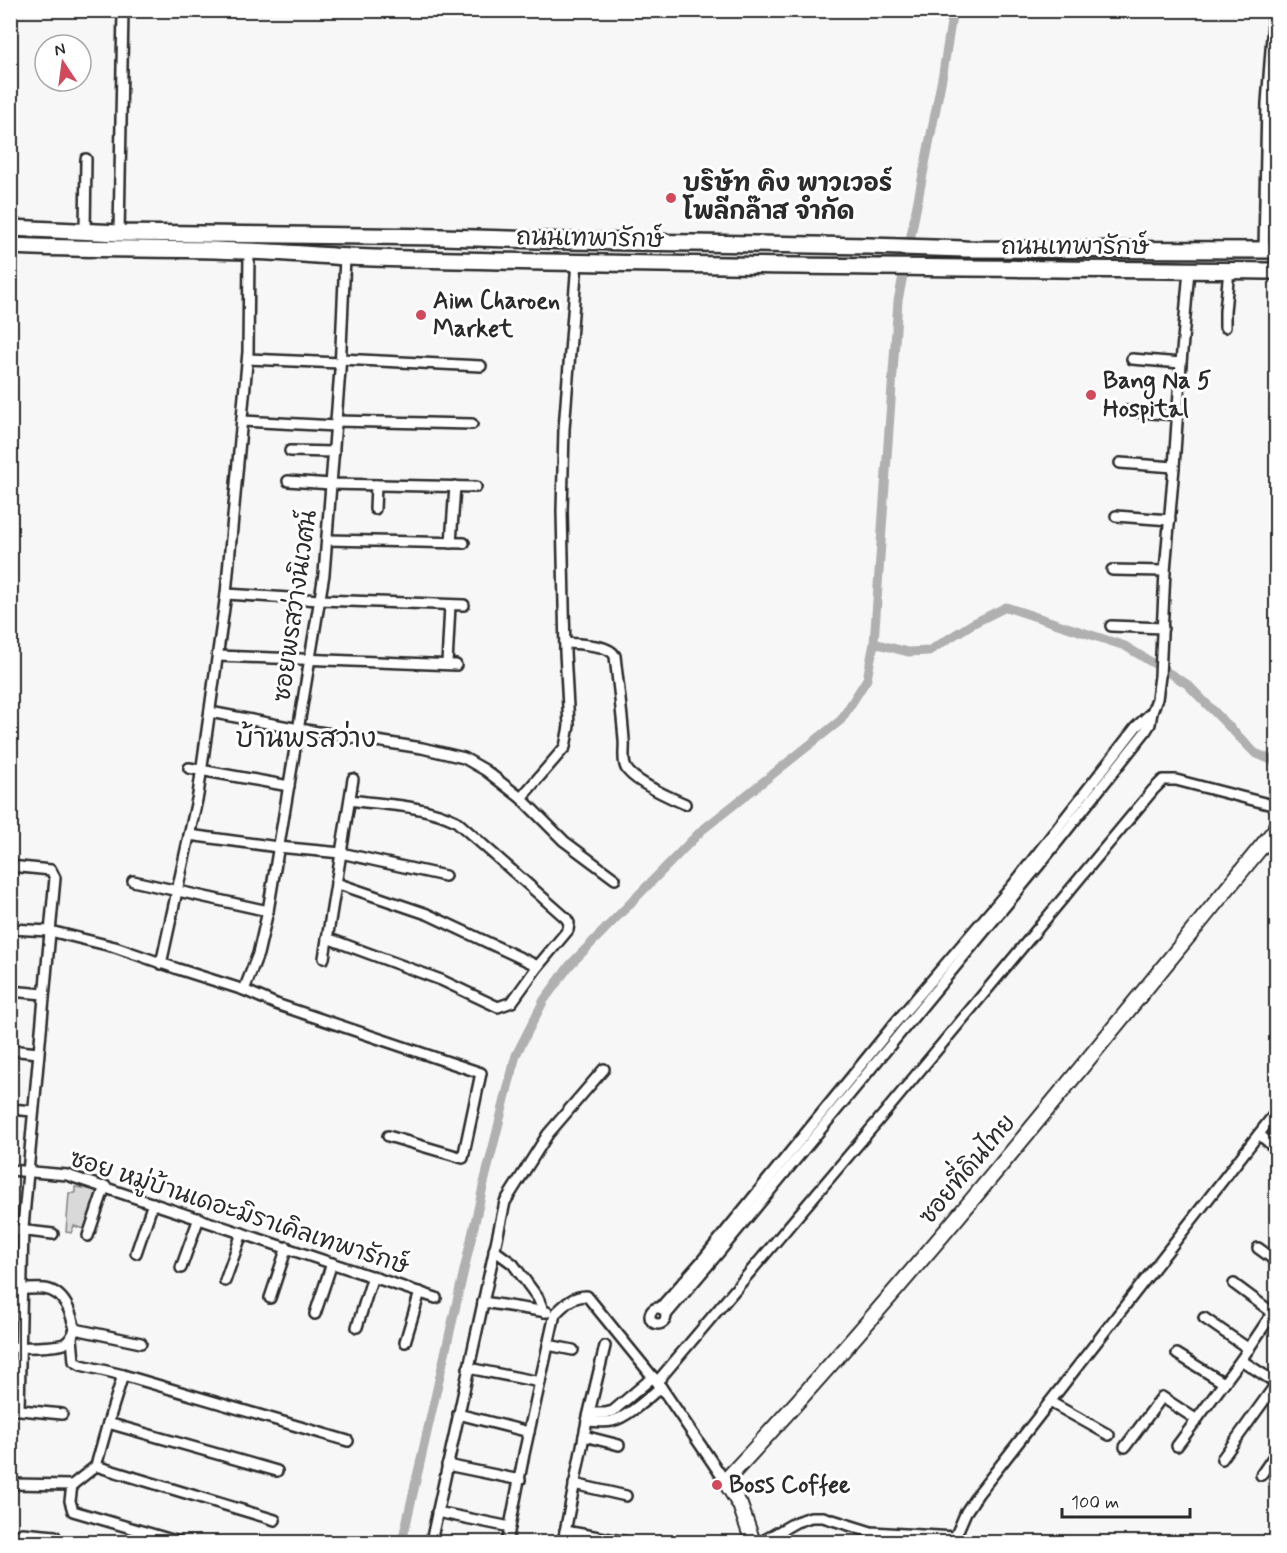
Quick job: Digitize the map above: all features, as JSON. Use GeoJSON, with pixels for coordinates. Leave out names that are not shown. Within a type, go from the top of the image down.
{"type":"FeatureCollection","features":[{"type":"Feature","properties":{"kind":"main road","name":"ถนนเทพารักษ์"},"geometry":{"type":"LineString","coordinates":[[10,228],[119,233],[441,237],[964,249],[1270,250]]}},
{"type":"Feature","properties":{"kind":"main road","name":"ถนนเทพารักษ์"},"geometry":{"type":"LineString","coordinates":[[10,246],[123,250],[249,250],[345,257],[577,262],[894,268],[1276,271]]}},
{"type":"Feature","properties":{"kind":"street"},"geometry":{"type":"LineString","coordinates":[[119,233],[123,10]]}},
{"type":"Feature","properties":{"kind":"street"},"geometry":{"type":"LineString","coordinates":[[1270,250],[1267,103],[1274,10]]}},
{"type":"Feature","properties":{"kind":"street"},"geometry":{"type":"LineString","coordinates":[[85,232],[86,159]]}},
{"type":"Feature","properties":{"kind":"street"},"geometry":{"type":"LineString","coordinates":[[161,964],[198,795],[226,594],[248,359],[249,250]]}},
{"type":"Feature","properties":{"kind":"street","name":"ซอยพรสว่างนิเวศน์"},"geometry":{"type":"LineString","coordinates":[[244,990],[258,954],[268,911],[324,574],[336,424],[345,257]]}},
{"type":"Feature","properties":{"kind":"street"},"geometry":{"type":"LineString","coordinates":[[521,798],[565,747],[569,726],[562,511],[564,429],[577,262]]}},
{"type":"Feature","properties":{"kind":"street"},"geometry":{"type":"LineString","coordinates":[[663,1312],[995,912],[1040,864],[1104,776],[1136,727],[1152,712],[1157,699],[1160,676],[1180,363],[1189,270]]}},
{"type":"Feature","properties":{"kind":"street"},"geometry":{"type":"LineString","coordinates":[[1226,327],[1225,311],[1229,270]]}},
{"type":"Feature","properties":{"kind":"street"},"geometry":{"type":"LineString","coordinates":[[248,359],[481,366]]}},
{"type":"Feature","properties":{"kind":"street"},"geometry":{"type":"LineString","coordinates":[[1132,359],[1180,363]]}},
{"type":"Feature","properties":{"kind":"street"},"geometry":{"type":"LineString","coordinates":[[1127,411],[1178,415]]}},
{"type":"Feature","properties":{"kind":"street"},"geometry":{"type":"LineString","coordinates":[[242,421],[472,424]]}},
{"type":"Feature","properties":{"kind":"street"},"geometry":{"type":"LineString","coordinates":[[290,451],[334,452]]}},
{"type":"Feature","properties":{"kind":"street"},"geometry":{"type":"LineString","coordinates":[[1120,463],[1174,467]]}},
{"type":"Feature","properties":{"kind":"street"},"geometry":{"type":"LineString","coordinates":[[288,481],[476,487]]}},
{"type":"Feature","properties":{"kind":"street"},"geometry":{"type":"LineString","coordinates":[[375,509],[376,485]]}},
{"type":"Feature","properties":{"kind":"street"},"geometry":{"type":"LineString","coordinates":[[451,543],[455,486]]}},
{"type":"Feature","properties":{"kind":"street"},"geometry":{"type":"LineString","coordinates":[[1116,516],[1170,520]]}},
{"type":"Feature","properties":{"kind":"street"},"geometry":{"type":"LineString","coordinates":[[327,540],[464,543]]}},
{"type":"Feature","properties":{"kind":"street"},"geometry":{"type":"LineString","coordinates":[[1113,570],[1166,571]]}},
{"type":"Feature","properties":{"kind":"street"},"geometry":{"type":"LineString","coordinates":[[226,594],[464,605]]}},
{"type":"Feature","properties":{"kind":"street"},"geometry":{"type":"LineString","coordinates":[[218,656],[452,665],[450,605]]}},
{"type":"Feature","properties":{"kind":"street"},"geometry":{"type":"LineString","coordinates":[[1111,626],[1162,628]]}},
{"type":"Feature","properties":{"kind":"street"},"geometry":{"type":"LineString","coordinates":[[565,643],[590,645],[613,651],[626,768],[653,789],[685,804]]}},
{"type":"Feature","properties":{"kind":"street"},"geometry":{"type":"LineString","coordinates":[[210,712],[299,729],[422,748],[464,758],[485,770],[521,798],[564,841],[615,879]]}},
{"type":"Feature","properties":{"kind":"street"},"geometry":{"type":"LineString","coordinates":[[189,768],[289,786]]}},
{"type":"Feature","properties":{"kind":"street"},"geometry":{"type":"LineString","coordinates":[[324,958],[353,779]]}},
{"type":"Feature","properties":{"kind":"street"},"geometry":{"type":"LineString","coordinates":[[589,1417],[610,1422],[616,1420],[625,1409],[657,1382],[1162,780],[1176,780],[1276,806]]}},
{"type":"Feature","properties":{"kind":"street"},"geometry":{"type":"LineString","coordinates":[[327,938],[441,980],[498,1007],[512,1002],[568,930],[569,923],[566,918],[456,821],[420,809],[350,800]]}},
{"type":"Feature","properties":{"kind":"street","name":"ซอยที่ดินไทย"},"geometry":{"type":"LineString","coordinates":[[725,1481],[786,1415],[992,1178],[1276,826]]}},
{"type":"Feature","properties":{"kind":"street"},"geometry":{"type":"LineString","coordinates":[[189,835],[340,853],[445,876]]}},
{"type":"Feature","properties":{"kind":"street"},"geometry":{"type":"LineString","coordinates":[[10,866],[51,870],[55,878],[23,1231],[15,1409],[62,1414]]}},
{"type":"Feature","properties":{"kind":"street"},"geometry":{"type":"LineString","coordinates":[[134,881],[268,911]]}},
{"type":"Feature","properties":{"kind":"street"},"geometry":{"type":"LineString","coordinates":[[336,883],[427,914],[538,966]]}},
{"type":"Feature","properties":{"kind":"street"},"geometry":{"type":"LineString","coordinates":[[10,928],[50,931],[115,947],[481,1073],[463,1158],[388,1136]]}},
{"type":"Feature","properties":{"kind":"street"},"geometry":{"type":"LineString","coordinates":[[10,991],[44,994]]}},
{"type":"Feature","properties":{"kind":"street"},"geometry":{"type":"LineString","coordinates":[[10,1050],[38,1053]]}},
{"type":"Feature","properties":{"kind":"street"},"geometry":{"type":"LineString","coordinates":[[430,1542],[505,1202],[548,1134],[604,1069]]}},
{"type":"Feature","properties":{"kind":"street"},"geometry":{"type":"LineString","coordinates":[[10,1109],[33,1111]]}},
{"type":"Feature","properties":{"kind":"street"},"geometry":{"type":"LineString","coordinates":[[761,1542],[811,1516],[823,1517],[871,1532],[954,1540],[966,1512],[978,1494],[1276,1112]]}},
{"type":"Feature","properties":{"kind":"street"},"geometry":{"type":"LineString","coordinates":[[1259,1134],[1276,1149]]}},
{"type":"Feature","properties":{"kind":"street","name":"ซอย หมู่บ้านเดอะมิราเคิลเทพารักษ์"},"geometry":{"type":"LineString","coordinates":[[10,1170],[67,1175],[105,1186],[436,1298]]}},
{"type":"Feature","properties":{"kind":"street"},"geometry":{"type":"LineString","coordinates":[[88,1236],[105,1186]]}},
{"type":"Feature","properties":{"kind":"street"},"geometry":{"type":"LineString","coordinates":[[136,1253],[153,1203]]}},
{"type":"Feature","properties":{"kind":"street"},"geometry":{"type":"LineString","coordinates":[[181,1268],[199,1218]]}},
{"type":"Feature","properties":{"kind":"street"},"geometry":{"type":"LineString","coordinates":[[10,1229],[53,1234]]}},
{"type":"Feature","properties":{"kind":"street"},"geometry":{"type":"LineString","coordinates":[[225,1281],[242,1233]]}},
{"type":"Feature","properties":{"kind":"street"},"geometry":{"type":"LineString","coordinates":[[270,1298],[287,1247]]}},
{"type":"Feature","properties":{"kind":"street"},"geometry":{"type":"LineString","coordinates":[[1258,1248],[1276,1261]]}},
{"type":"Feature","properties":{"kind":"street"},"geometry":{"type":"LineString","coordinates":[[494,1250],[513,1264],[538,1298],[544,1312]]}},
{"type":"Feature","properties":{"kind":"street"},"geometry":{"type":"LineString","coordinates":[[315,1314],[332,1263]]}},
{"type":"Feature","properties":{"kind":"street"},"geometry":{"type":"LineString","coordinates":[[357,1326],[373,1276]]}},
{"type":"Feature","properties":{"kind":"street"},"geometry":{"type":"LineString","coordinates":[[1177,1446],[1275,1311],[1234,1284]]}},
{"type":"Feature","properties":{"kind":"street"},"geometry":{"type":"LineString","coordinates":[[10,1288],[46,1289],[61,1297],[71,1312],[74,1361],[81,1365],[348,1441]]}},
{"type":"Feature","properties":{"kind":"street"},"geometry":{"type":"LineString","coordinates":[[405,1342],[420,1292]]}},
{"type":"Feature","properties":{"kind":"street"},"geometry":{"type":"LineString","coordinates":[[507,1542],[555,1314],[578,1296],[587,1296],[657,1382],[725,1481],[740,1505],[753,1542]]}},
{"type":"Feature","properties":{"kind":"street"},"geometry":{"type":"LineString","coordinates":[[483,1302],[555,1314]]}},
{"type":"Feature","properties":{"kind":"street"},"geometry":{"type":"LineString","coordinates":[[1204,1318],[1249,1349]]}},
{"type":"Feature","properties":{"kind":"street"},"geometry":{"type":"LineString","coordinates":[[73,1334],[141,1343]]}},
{"type":"Feature","properties":{"kind":"street"},"geometry":{"type":"LineString","coordinates":[[16,1348],[63,1344],[73,1334]]}},
{"type":"Feature","properties":{"kind":"street"},"geometry":{"type":"LineString","coordinates":[[548,1345],[573,1350]]}},
{"type":"Feature","properties":{"kind":"street"},"geometry":{"type":"LineString","coordinates":[[563,1542],[605,1346]]}},
{"type":"Feature","properties":{"kind":"street"},"geometry":{"type":"LineString","coordinates":[[1177,1354],[1224,1383]]}},
{"type":"Feature","properties":{"kind":"street"},"geometry":{"type":"LineString","coordinates":[[1222,1459],[1276,1383],[1241,1360]]}},
{"type":"Feature","properties":{"kind":"street"},"geometry":{"type":"LineString","coordinates":[[468,1368],[540,1382]]}},
{"type":"Feature","properties":{"kind":"street"},"geometry":{"type":"LineString","coordinates":[[10,1484],[72,1485],[96,1466],[123,1376]]}},
{"type":"Feature","properties":{"kind":"street"},"geometry":{"type":"LineString","coordinates":[[1125,1447],[1162,1397],[1197,1420]]}},
{"type":"Feature","properties":{"kind":"street"},"geometry":{"type":"LineString","coordinates":[[1050,1402],[1109,1435]]}},
{"type":"Feature","properties":{"kind":"street"},"geometry":{"type":"LineString","coordinates":[[459,1414],[529,1432]]}},
{"type":"Feature","properties":{"kind":"street"},"geometry":{"type":"LineString","coordinates":[[108,1423],[277,1471]]}},
{"type":"Feature","properties":{"kind":"street"},"geometry":{"type":"LineString","coordinates":[[584,1436],[619,1445]]}},
{"type":"Feature","properties":{"kind":"street"},"geometry":{"type":"LineString","coordinates":[[1261,1475],[1276,1453]]}},
{"type":"Feature","properties":{"kind":"street"},"geometry":{"type":"LineString","coordinates":[[447,1465],[519,1480]]}},
{"type":"Feature","properties":{"kind":"street"},"geometry":{"type":"LineString","coordinates":[[96,1466],[275,1520]]}},
{"type":"Feature","properties":{"kind":"street"},"geometry":{"type":"LineString","coordinates":[[574,1484],[626,1496]]}},
{"type":"Feature","properties":{"kind":"street"},"geometry":{"type":"LineString","coordinates":[[72,1485],[70,1500],[73,1511],[179,1542]]}},
{"type":"Feature","properties":{"kind":"street"},"geometry":{"type":"LineString","coordinates":[[437,1512],[510,1527]]}},
{"type":"Feature","properties":{"kind":"street"},"geometry":{"type":"LineString","coordinates":[[565,1531],[627,1542]]}},
{"type":"Feature","properties":{"kind":"street"},"geometry":{"type":"LineString","coordinates":[[22,1533],[55,1536],[55,1542]]}},
{"type":"Feature","properties":{"kind":"shaded area"},"geometry":{"type":"Polygon","coordinates":[[[75,1187],[98,1190],[84,1229],[74,1226],[71,1233],[66,1232],[69,1193],[75,1193],[75,1187]]]}},
{"type":"Feature","properties":{"kind":"waterway"},"geometry":{"type":"LineString","coordinates":[[402,1542],[483,1187],[516,1055],[544,1000],[570,965],[701,831],[841,720],[867,679],[874,643],[898,301],[943,73],[953,10]]}},
{"type":"Feature","properties":{"kind":"waterway"},"geometry":{"type":"LineString","coordinates":[[874,643],[908,652],[929,651],[972,624],[1006,607],[1125,646],[1187,684],[1255,753],[1276,762]]}},
{"type":"Feature","properties":{"kind":"place","name":"บริษัท คิง พาวเวอร์ โพลีกล๊าส จำกัด"},"geometry":{"type":"Point","coordinates":[671,198]}},
{"type":"Feature","properties":{"kind":"place","name":"Aim Charoen Market"},"geometry":{"type":"Point","coordinates":[421,315]}},
{"type":"Feature","properties":{"kind":"place","name":"Bang Na 5 Hospital"},"geometry":{"type":"Point","coordinates":[1091,395]}},
{"type":"Feature","properties":{"kind":"place","name":"Boss Coffee"},"geometry":{"type":"Point","coordinates":[717,1485]}},
{"type":"Feature","properties":{"kind":"district","name":"บ้านพรสว่าง"},"geometry":{"type":"Point","coordinates":[306,739]}}]}
